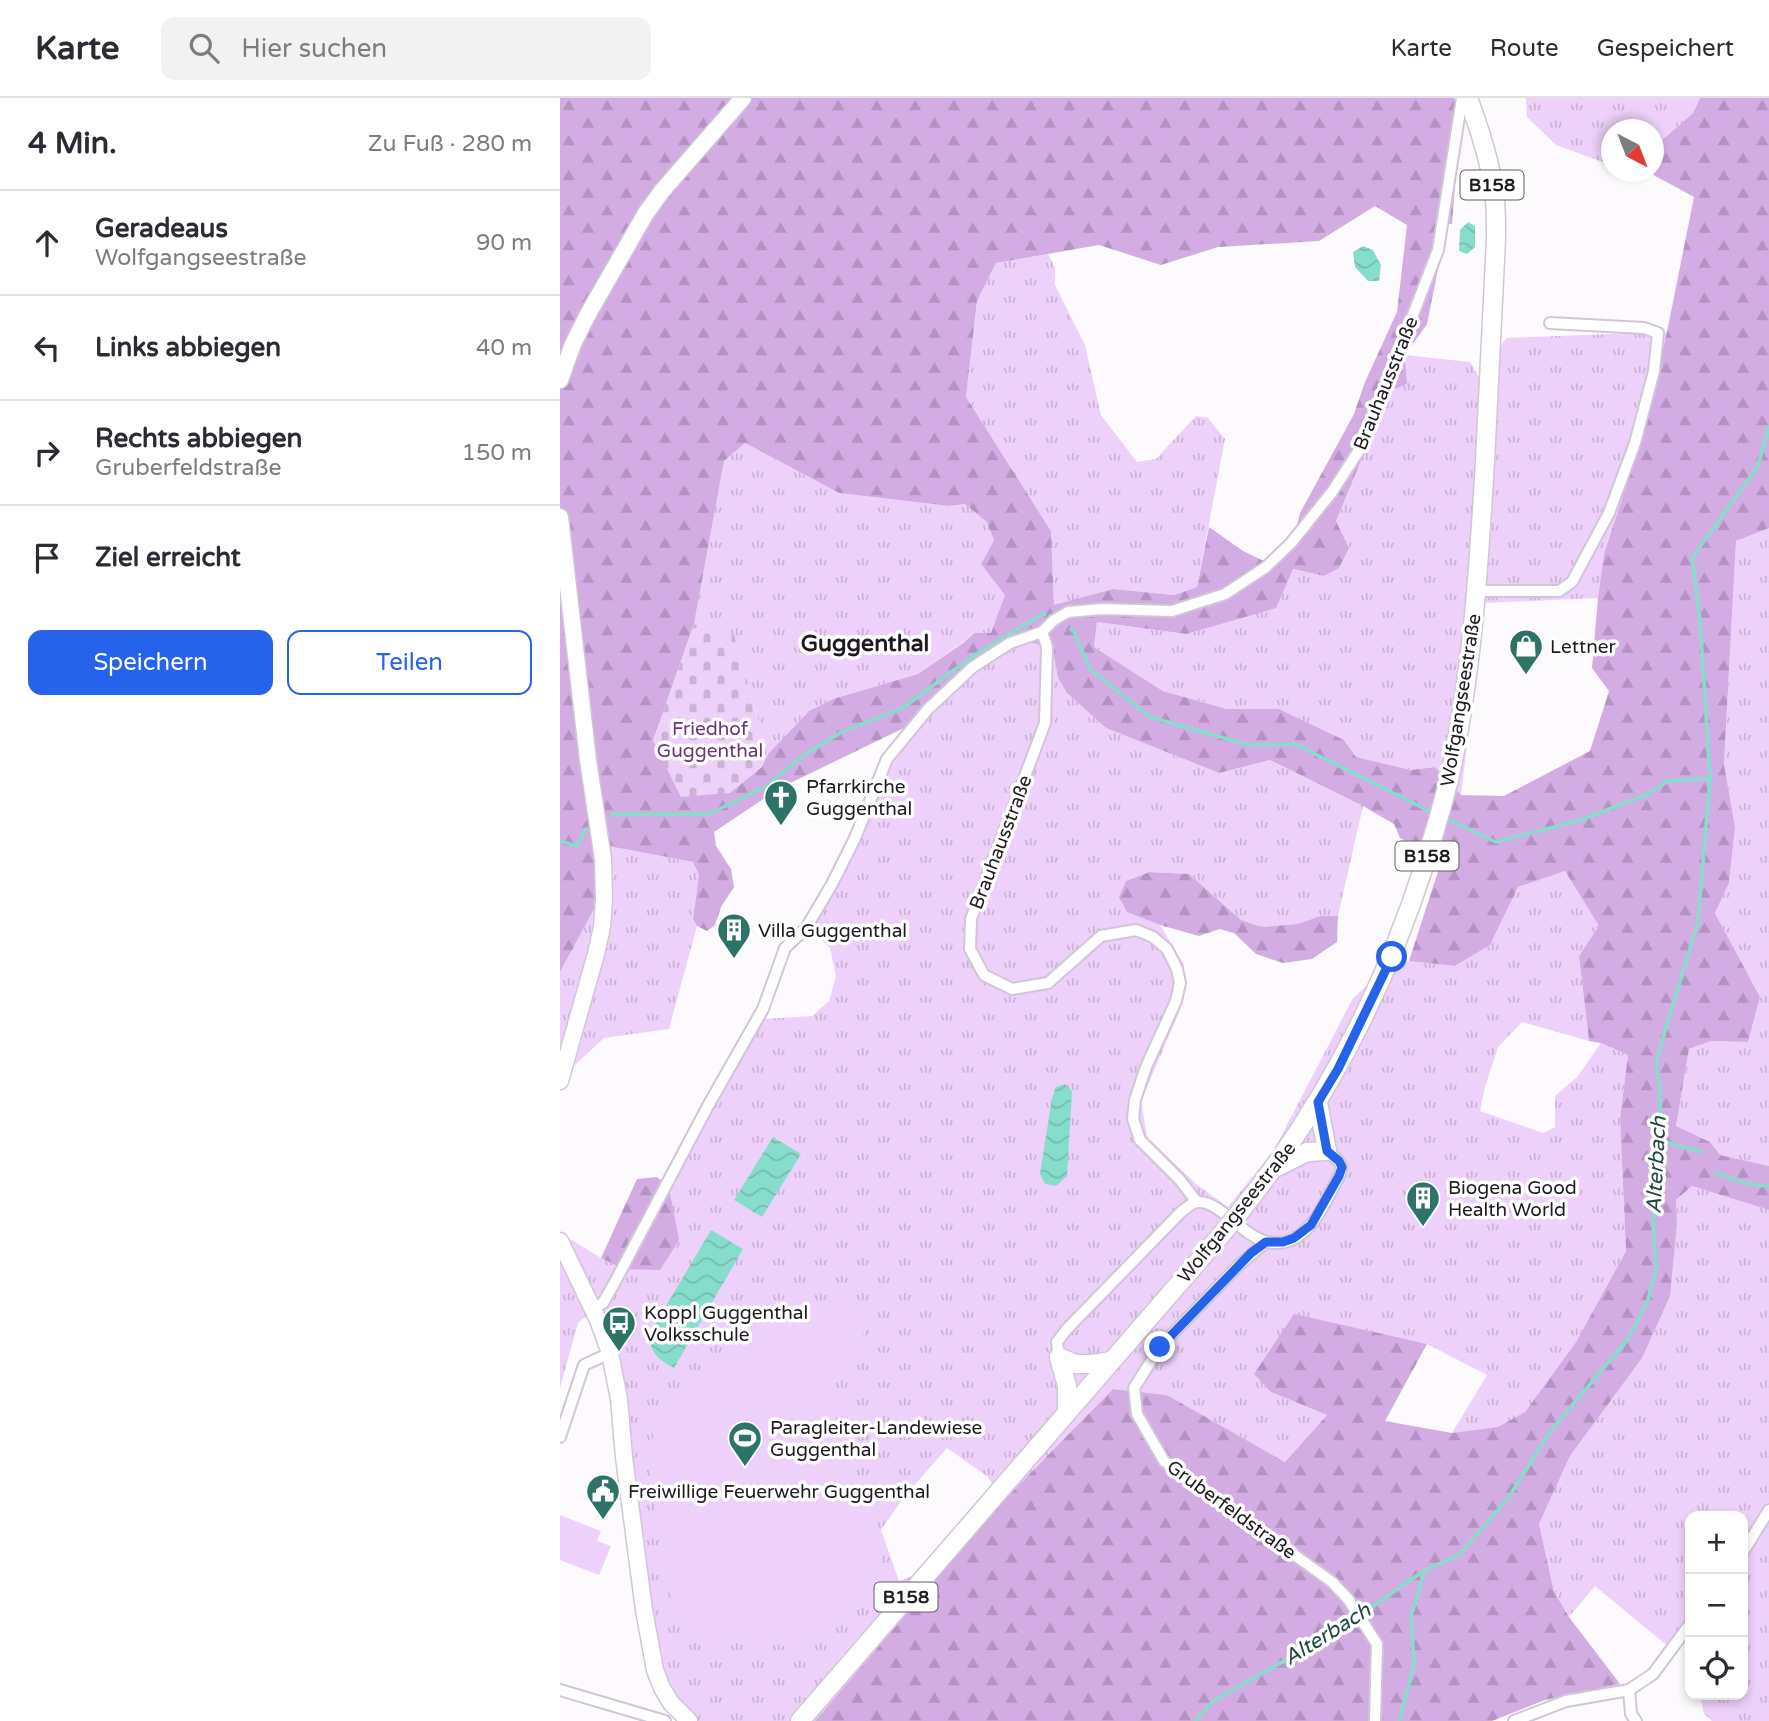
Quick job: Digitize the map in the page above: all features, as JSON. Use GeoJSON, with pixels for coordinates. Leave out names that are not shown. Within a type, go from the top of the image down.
{"type":"FeatureCollection","features":[{"type":"Feature","properties":{"kind":"main road"},"geometry":{"type":"LineString","coordinates":[[560,380],[588,314],[646,213],[743,98]]}},
{"type":"Feature","properties":{"kind":"main road","name":"Wolfgangseestraße"},"geometry":{"type":"LineString","coordinates":[[800,1721],[1222,1235],[1274,1169],[1338,1069],[1392,957],[1434,833],[1453,762],[1466,689],[1477,592],[1496,239],[1491,179],[1468,98]]}},
{"type":"Feature","properties":{"kind":"main road"},"geometry":{"type":"LineString","coordinates":[[560,517],[604,881],[596,954],[560,1081]]}},
{"type":"Feature","properties":{"kind":"main road"},"geometry":{"type":"LineString","coordinates":[[1274,1169],[1307,1152],[1327,1151],[1318,1102]]}},
{"type":"Feature","properties":{"kind":"main road"},"geometry":{"type":"LineString","coordinates":[[560,1241],[593,1308],[610,1353],[619,1399],[644,1609],[655,1670],[671,1703],[689,1721]]}},
{"type":"Feature","properties":{"kind":"main road"},"geometry":{"type":"LineString","coordinates":[[1059,1357],[1076,1364],[1111,1361]]}},
{"type":"Feature","properties":{"kind":"main road"},"geometry":{"type":"LineString","coordinates":[[1059,1357],[1067,1386],[1067,1412]]}},
{"type":"Feature","properties":{"kind":"street","name":"Brauhausstraße"},"geometry":{"type":"LineString","coordinates":[[593,1308],[603,1303],[763,1009],[785,948],[806,928],[832,884],[855,838],[887,759],[928,709],[973,667],[1010,643],[1042,632],[1054,620],[1068,612],[1102,609],[1172,611],[1225,594],[1266,567],[1291,543],[1332,492],[1366,436],[1438,250],[1462,98]]}},
{"type":"Feature","properties":{"kind":"street"},"geometry":{"type":"LineString","coordinates":[[1477,592],[1559,591],[1572,582],[1609,513],[1635,443],[1654,372],[1658,334],[1644,328],[1550,323]]}},
{"type":"Feature","properties":{"kind":"street","name":"Brauhausstraße"},"geometry":{"type":"LineString","coordinates":[[1042,632],[1047,647],[1045,723],[971,919],[971,949],[984,975],[1012,989],[1048,983],[1101,936],[1136,930],[1153,937],[1167,949],[1177,969],[1180,983],[1176,1001],[1146,1067],[1135,1100],[1133,1119],[1140,1140],[1180,1180],[1196,1202]]}},
{"type":"Feature","properties":{"kind":"street","name":"Gruberfeldstraße"},"geometry":{"type":"LineString","coordinates":[[1327,1151],[1342,1167],[1311,1225],[1294,1238],[1283,1242],[1266,1242],[1238,1266],[1160,1347],[1134,1388],[1137,1414],[1164,1461],[1332,1582],[1348,1599],[1377,1644],[1375,1721]]}},
{"type":"Feature","properties":{"kind":"street"},"geometry":{"type":"LineString","coordinates":[[1059,1357],[1057,1342],[1067,1329],[1180,1213],[1196,1202],[1219,1210],[1266,1242]]}},
{"type":"Feature","properties":{"kind":"street"},"geometry":{"type":"LineString","coordinates":[[560,1437],[584,1365],[610,1353]]}},
{"type":"Feature","properties":{"kind":"street"},"geometry":{"type":"LineString","coordinates":[[1748,1544],[1769,1510]]}},
{"type":"Feature","properties":{"kind":"street"},"geometry":{"type":"LineString","coordinates":[[1514,1721],[1566,1701],[1629,1690],[1653,1674],[1685,1630]]}},
{"type":"Feature","properties":{"kind":"street"},"geometry":{"type":"LineString","coordinates":[[560,1690],[665,1721]]}},
{"type":"Feature","properties":{"kind":"street"},"geometry":{"type":"LineString","coordinates":[[1629,1690],[1631,1714],[1636,1721]]}},
{"type":"Feature","properties":{"kind":"green space"},"geometry":{"type":"Polygon","coordinates":[[[560,98],[1454,98],[1460,120],[1452,224],[1447,224],[1427,324],[1405,355],[1407,384],[1390,391],[1336,521],[1349,548],[1339,568],[1324,576],[1293,569],[1276,608],[1186,634],[1097,622],[1094,647],[1163,691],[1227,709],[1279,709],[1344,740],[1356,757],[1411,770],[1435,767],[1461,795],[1504,796],[1590,751],[1609,691],[1592,668],[1604,554],[1639,446],[1667,332],[1694,197],[1664,181],[1664,138],[1693,113],[1700,98],[1769,98],[1769,528],[1736,541],[1724,764],[1735,827],[1729,883],[1715,913],[1760,997],[1748,1042],[1711,1041],[1689,1049],[1676,1126],[1710,1142],[1720,1155],[1769,1166],[1769,1210],[1692,1186],[1676,1200],[1677,1222],[1670,1296],[1642,1358],[1570,1456],[1539,1524],[1554,1591],[1569,1617],[1620,1684],[1545,1700],[1492,1721],[815,1721],[1002,1502],[1113,1389],[1167,1395],[1285,1462],[1327,1415],[1271,1392],[1254,1374],[1294,1314],[1427,1344],[1385,1421],[1452,1433],[1498,1427],[1525,1412],[1576,1342],[1626,1251],[1620,1118],[1628,1055],[1601,1043],[1589,1041],[1579,956],[1599,926],[1565,871],[1518,887],[1490,945],[1455,966],[1409,961],[1442,859],[1400,838],[1394,824],[1363,806],[1270,760],[1219,773],[1106,728],[1067,693],[1058,678],[1052,647],[1006,638],[912,724],[778,789],[714,832],[716,846],[731,869],[734,887],[721,907],[715,925],[707,931],[697,926],[693,919],[699,875],[693,862],[592,843],[600,898],[560,972],[560,98]],[[1375,206],[1319,241],[1218,247],[1161,265],[1099,245],[996,263],[977,301],[966,397],[1051,531],[1054,605],[1113,589],[1174,595],[1197,587],[1209,527],[1243,551],[1268,563],[1295,534],[1300,513],[1354,414],[1365,382],[1397,312],[1407,225],[1375,206]],[[745,443],[724,461],[694,624],[653,741],[761,768],[768,754],[809,711],[833,699],[918,674],[974,633],[991,633],[1005,595],[981,564],[994,540],[987,522],[965,504],[949,506],[839,493],[745,443]]]}},
{"type":"Feature","properties":{"kind":"green space"},"geometry":{"type":"Polygon","coordinates":[[[1526,98],[1700,98],[1693,113],[1664,138],[1664,119],[1601,119],[1601,161],[1556,145],[1527,117],[1526,98]]]}},
{"type":"Feature","properties":{"kind":"green space"},"geometry":{"type":"Polygon","coordinates":[[[1048,254],[1055,268],[1055,285],[1085,345],[1101,415],[1137,462],[1156,459],[1196,416],[1208,418],[1225,439],[1197,587],[1174,595],[1113,589],[1054,606],[1051,531],[966,397],[977,301],[996,263],[1048,254]]]}},
{"type":"Feature","properties":{"kind":"green space"},"geometry":{"type":"Polygon","coordinates":[[[1667,332],[1639,446],[1604,554],[1598,598],[1484,603],[1461,795],[1435,767],[1411,770],[1356,757],[1344,740],[1279,709],[1227,709],[1163,691],[1094,647],[1097,622],[1186,634],[1292,569],[1324,576],[1349,548],[1336,521],[1390,391],[1407,384],[1405,355],[1470,362],[1480,379],[1506,338],[1667,332]]]}},
{"type":"Feature","properties":{"kind":"green space"},"geometry":{"type":"Polygon","coordinates":[[[745,443],[839,493],[949,506],[965,504],[988,522],[994,540],[981,564],[1006,595],[991,633],[973,633],[918,674],[833,699],[809,711],[768,754],[734,636],[694,624],[724,461],[745,443]]]}},
{"type":"Feature","properties":{"kind":"green space"},"geometry":{"type":"Polygon","coordinates":[[[1769,528],[1769,1166],[1719,1155],[1710,1142],[1676,1126],[1689,1049],[1711,1041],[1748,1042],[1760,997],[1715,913],[1729,883],[1735,827],[1724,764],[1736,541],[1769,528]]]}},
{"type":"Feature","properties":{"kind":"green space","name":"Friedhof Guggenthal"},"geometry":{"type":"Polygon","coordinates":[[[694,624],[734,635],[768,754],[761,768],[730,793],[681,797],[653,741],[694,624]]]}},
{"type":"Feature","properties":{"kind":"green space"},"geometry":{"type":"Polygon","coordinates":[[[1005,638],[1052,647],[1058,678],[1067,693],[1106,728],[1219,773],[1270,760],[1363,806],[1338,916],[1320,916],[1298,924],[1262,927],[1241,920],[1189,874],[1148,872],[1126,881],[1127,912],[1160,925],[1184,965],[1180,1010],[1141,1101],[1147,1137],[1196,1184],[1228,1207],[1274,1150],[1353,998],[1369,984],[1409,961],[1455,966],[1490,945],[1518,887],[1565,871],[1599,926],[1579,956],[1589,1041],[1522,1022],[1498,1047],[1480,1111],[1543,1133],[1555,1127],[1555,1096],[1577,1077],[1601,1043],[1628,1055],[1620,1118],[1626,1251],[1576,1342],[1525,1412],[1498,1428],[1452,1433],[1487,1375],[1427,1344],[1271,1392],[1327,1415],[1285,1462],[1167,1395],[1113,1389],[1002,1502],[988,1477],[947,1448],[904,1497],[881,1530],[899,1581],[952,1561],[815,1721],[679,1721],[651,1674],[606,1371],[589,1314],[578,1323],[560,1388],[560,1233],[624,1269],[763,1019],[812,1016],[829,1001],[836,976],[830,948],[810,929],[887,769],[912,724],[1005,638]]]}},
{"type":"Feature","properties":{"kind":"green space"},"geometry":{"type":"Polygon","coordinates":[[[592,843],[693,862],[699,875],[693,919],[697,926],[669,1029],[604,1038],[560,1079],[560,972],[600,898],[592,843]]]}},
{"type":"Feature","properties":{"kind":"green space"},"geometry":{"type":"Polygon","coordinates":[[[1149,872],[1189,874],[1241,920],[1262,927],[1298,924],[1320,916],[1338,916],[1337,942],[1312,959],[1283,963],[1256,954],[1234,933],[1220,929],[1199,936],[1160,925],[1127,912],[1119,897],[1126,881],[1149,872]]]}},
{"type":"Feature","properties":{"kind":"green space"},"geometry":{"type":"Polygon","coordinates":[[[657,1177],[669,1187],[679,1240],[660,1270],[624,1269],[601,1258],[637,1179],[657,1177]]]}},
{"type":"Feature","properties":{"kind":"green space"},"geometry":{"type":"Polygon","coordinates":[[[1692,1186],[1769,1210],[1769,1721],[1712,1721],[1704,1714],[1701,1700],[1748,1700],[1748,1511],[1685,1511],[1685,1639],[1670,1648],[1595,1586],[1569,1617],[1554,1590],[1539,1524],[1570,1456],[1642,1358],[1677,1222],[1676,1200],[1692,1186]]]}},
{"type":"Feature","properties":{"kind":"green space","name":"Paragleiter-Landewiese Guggenthal"},"geometry":{"type":"Polygon","coordinates":[[[832,1300],[852,1309],[865,1329],[858,1350],[833,1388],[831,1444],[843,1476],[870,1507],[882,1551],[879,1584],[846,1609],[815,1644],[799,1651],[765,1640],[718,1643],[694,1635],[675,1611],[664,1575],[649,1460],[655,1424],[678,1394],[757,1332],[798,1305],[832,1300]]]}},
{"type":"Feature","properties":{"kind":"green space"},"geometry":{"type":"Polygon","coordinates":[[[560,1515],[601,1531],[597,1541],[611,1546],[599,1575],[560,1560],[560,1515]]]}},
{"type":"Feature","properties":{"kind":"water"},"geometry":{"type":"Polygon","coordinates":[[[1468,222],[1475,226],[1475,247],[1467,254],[1459,251],[1460,230],[1468,222]]]}},
{"type":"Feature","properties":{"kind":"water"},"geometry":{"type":"Polygon","coordinates":[[[1363,246],[1373,250],[1381,265],[1379,281],[1368,281],[1355,267],[1353,252],[1363,246]]]}},
{"type":"Feature","properties":{"kind":"water"},"geometry":{"type":"Polygon","coordinates":[[[1065,1084],[1072,1091],[1067,1176],[1056,1186],[1045,1184],[1040,1174],[1052,1098],[1056,1087],[1065,1084]]]}},
{"type":"Feature","properties":{"kind":"water"},"geometry":{"type":"Polygon","coordinates":[[[773,1137],[801,1154],[762,1217],[734,1200],[773,1137]]]}},
{"type":"Feature","properties":{"kind":"water"},"geometry":{"type":"Polygon","coordinates":[[[711,1230],[743,1249],[674,1368],[656,1355],[651,1345],[650,1333],[711,1230]]]}},
{"type":"Feature","properties":{"kind":"waterway","name":"Alterbach"},"geometry":{"type":"LineString","coordinates":[[1195,1721],[1213,1701],[1339,1630],[1425,1570],[1459,1555],[1509,1497],[1549,1433],[1628,1339],[1648,1300],[1656,1269],[1653,1221],[1662,1141],[1656,1061],[1698,922],[1710,778],[1700,620],[1692,558],[1758,466],[1769,427]]}},
{"type":"Feature","properties":{"kind":"waterway"},"geometry":{"type":"LineString","coordinates":[[612,814],[709,814],[767,786],[802,756],[842,732],[904,707],[973,656],[1045,615]]}},
{"type":"Feature","properties":{"kind":"waterway"},"geometry":{"type":"LineString","coordinates":[[1071,629],[1090,669],[1150,717],[1249,745],[1295,744],[1429,811]]}},
{"type":"Feature","properties":{"kind":"waterway"},"geometry":{"type":"LineString","coordinates":[[1449,820],[1496,842],[1577,821],[1646,795],[1668,781],[1710,778]]}},
{"type":"Feature","properties":{"kind":"waterway"},"geometry":{"type":"LineString","coordinates":[[560,841],[577,846],[586,829]]}},
{"type":"Feature","properties":{"kind":"waterway"},"geometry":{"type":"LineString","coordinates":[[1662,1141],[1701,1152]]}},
{"type":"Feature","properties":{"kind":"waterway"},"geometry":{"type":"LineString","coordinates":[[1716,1173],[1748,1184],[1769,1186]]}},
{"type":"Feature","properties":{"kind":"waterway"},"geometry":{"type":"LineString","coordinates":[[1399,1721],[1414,1665],[1411,1616],[1425,1570]]}},
{"type":"Feature","properties":{"kind":"place","name":"Lettner"},"geometry":{"type":"Point","coordinates":[1526,676]}},
{"type":"Feature","properties":{"kind":"place","name":"Pfarrkirche Guggenthal"},"geometry":{"type":"Point","coordinates":[781,827]}},
{"type":"Feature","properties":{"kind":"place","name":"Villa Guggenthal"},"geometry":{"type":"Point","coordinates":[734,960]}},
{"type":"Feature","properties":{"kind":"place","name":"Biogena Good Health World"},"geometry":{"type":"Point","coordinates":[1423,1228]}},
{"type":"Feature","properties":{"kind":"place","name":"Koppl Guggenthal Volksschule"},"geometry":{"type":"Point","coordinates":[619,1353]}},
{"type":"Feature","properties":{"kind":"place","name":"Paragleiter-Landewiese Guggenthal"},"geometry":{"type":"Point","coordinates":[745,1468]}},
{"type":"Feature","properties":{"kind":"place","name":"Freiwillige Feuerwehr Guggenthal"},"geometry":{"type":"Point","coordinates":[603,1521]}},
{"type":"Feature","properties":{"kind":"district","name":"Guggenthal"},"geometry":{"type":"Point","coordinates":[865,643]}},
{"type":"Feature","properties":{"kind":"route"},"geometry":{"type":"LineString","coordinates":[[1160,1347],[1251,1253],[1266,1242],[1283,1242],[1303,1233],[1317,1216],[1342,1167],[1327,1151],[1318,1102],[1338,1069],[1392,957]]}}]}
